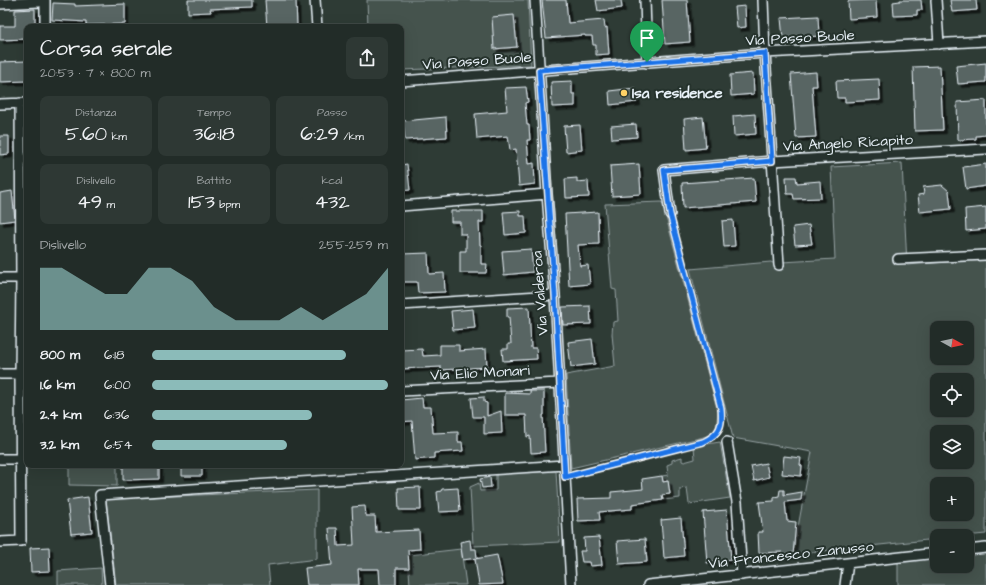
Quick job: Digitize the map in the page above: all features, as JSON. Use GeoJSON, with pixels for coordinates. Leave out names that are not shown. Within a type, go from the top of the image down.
{"type":"FeatureCollection","features":[{"type":"Feature","properties":{"kind":"street"},"geometry":{"type":"LineString","coordinates":[[315,0],[317,24]]}},
{"type":"Feature","properties":{"kind":"street","name":"Via Valderoa"},"geometry":{"type":"LineString","coordinates":[[535,0],[555,295],[571,585]]}},
{"type":"Feature","properties":{"kind":"street"},"geometry":{"type":"LineString","coordinates":[[644,0],[647,62]]}},
{"type":"Feature","properties":{"kind":"street"},"geometry":{"type":"LineString","coordinates":[[763,0],[779,265]]}},
{"type":"Feature","properties":{"kind":"street"},"geometry":{"type":"LineString","coordinates":[[936,0],[939,44]]}},
{"type":"Feature","properties":{"kind":"street"},"geometry":{"type":"LineString","coordinates":[[0,4],[42,1],[44,24]]}},
{"type":"Feature","properties":{"kind":"street","name":"Via Passo Buole"},"geometry":{"type":"LineString","coordinates":[[404,81],[765,53],[986,41]]}},
{"type":"Feature","properties":{"kind":"street"},"geometry":{"type":"LineString","coordinates":[[0,104],[24,103],[20,374],[21,541],[0,542]]}},
{"type":"Feature","properties":{"kind":"street","name":"Via Angelo Ricapito"},"geometry":{"type":"LineString","coordinates":[[670,214],[664,170],[772,161],[986,149]]}},
{"type":"Feature","properties":{"kind":"street"},"geometry":{"type":"LineString","coordinates":[[404,206],[547,194]]}},
{"type":"Feature","properties":{"kind":"street"},"geometry":{"type":"LineString","coordinates":[[898,259],[986,255]]}},
{"type":"Feature","properties":{"kind":"street"},"geometry":{"type":"LineString","coordinates":[[0,278],[21,278]]}},
{"type":"Feature","properties":{"kind":"street"},"geometry":{"type":"LineString","coordinates":[[404,305],[555,295]]}},
{"type":"Feature","properties":{"kind":"street"},"geometry":{"type":"LineString","coordinates":[[0,374],[20,374]]}},
{"type":"Feature","properties":{"kind":"street","name":"Via Elio Monari"},"geometry":{"type":"LineString","coordinates":[[404,391],[560,383]]}},
{"type":"Feature","properties":{"kind":"street"},"geometry":{"type":"LineString","coordinates":[[727,442],[737,502],[742,575]]}},
{"type":"Feature","properties":{"kind":"street"},"geometry":{"type":"LineString","coordinates":[[0,459],[21,459]]}},
{"type":"Feature","properties":{"kind":"street"},"geometry":{"type":"LineString","coordinates":[[110,585],[100,496],[564,465]]}},
{"type":"Feature","properties":{"kind":"street"},"geometry":{"type":"LineString","coordinates":[[974,549],[986,548]]}},
{"type":"Feature","properties":{"kind":"street","name":"Via Francesco Zanusso"},"geometry":{"type":"LineString","coordinates":[[648,585],[930,554]]}},
{"type":"Feature","properties":{"kind":"street"},"geometry":{"type":"LineString","coordinates":[[845,585],[848,563]]}},
{"type":"Feature","properties":{"kind":"path"},"geometry":{"type":"LineString","coordinates":[[565,477],[703,442],[713,437],[719,429],[722,420],[721,408],[670,214]]}},
{"type":"Feature","properties":{"kind":"shaded area"},"geometry":{"type":"Polygon","coordinates":[[[367,0],[528,0],[531,65],[404,70],[404,24],[368,24],[367,0]]]}},
{"type":"Feature","properties":{"kind":"shaded area"},"geometry":{"type":"Polygon","coordinates":[[[902,163],[907,265],[986,259],[986,534],[974,535],[974,529],[930,529],[930,540],[793,554],[812,452],[733,438],[690,269],[771,262],[780,267],[782,262],[835,259],[831,167],[902,163]]]}},
{"type":"Feature","properties":{"kind":"shaded area"},"geometry":{"type":"Polygon","coordinates":[[[662,202],[718,412],[716,430],[711,435],[700,438],[571,468],[566,375],[615,366],[612,334],[613,322],[618,321],[616,290],[612,289],[605,204],[662,202]]]}},
{"type":"Feature","properties":{"kind":"shaded area"},"geometry":{"type":"Polygon","coordinates":[[[720,442],[730,498],[689,504],[687,488],[680,489],[680,498],[663,500],[662,495],[670,494],[668,481],[663,482],[662,476],[668,475],[667,465],[672,463],[672,460],[682,457],[682,461],[684,462],[695,459],[694,446],[720,442]]]}},
{"type":"Feature","properties":{"kind":"shaded area"},"geometry":{"type":"Polygon","coordinates":[[[69,468],[117,468],[117,486],[69,485],[69,468]]]}},
{"type":"Feature","properties":{"kind":"shaded area"},"geometry":{"type":"Polygon","coordinates":[[[556,471],[560,542],[473,546],[470,487],[479,483],[480,491],[496,490],[496,474],[556,471]]]}},
{"type":"Feature","properties":{"kind":"shaded area"},"geometry":{"type":"Polygon","coordinates":[[[317,490],[317,559],[268,565],[270,585],[116,585],[106,499],[317,490]]]}},
{"type":"Feature","properties":{"kind":"shaded area"},"geometry":{"type":"Polygon","coordinates":[[[461,549],[466,585],[410,585],[408,555],[461,549]]]}},
{"type":"Feature","properties":{"kind":"shaded area"},"geometry":{"type":"Polygon","coordinates":[[[986,552],[986,585],[898,585],[898,561],[930,558],[930,573],[974,573],[974,553],[986,552]]]}},
{"type":"Feature","properties":{"kind":"shaded area"},"geometry":{"type":"Polygon","coordinates":[[[101,568],[102,585],[58,585],[58,571],[101,568]]]}},
{"type":"Feature","properties":{"kind":"building"},"geometry":{"type":"Polygon","coordinates":[[[188,0],[252,0],[252,7],[210,9],[211,12],[188,13],[188,0]]]}},
{"type":"Feature","properties":{"kind":"building"},"geometry":{"type":"Polygon","coordinates":[[[265,0],[296,0],[297,24],[267,24],[265,0]]]}},
{"type":"Feature","properties":{"kind":"building"},"geometry":{"type":"Polygon","coordinates":[[[542,0],[566,0],[568,23],[604,20],[605,28],[607,27],[609,54],[596,55],[596,45],[593,45],[592,36],[585,35],[546,38],[542,0]]]}},
{"type":"Feature","properties":{"kind":"building"},"geometry":{"type":"Polygon","coordinates":[[[596,0],[621,0],[622,8],[598,11],[596,0]]]}},
{"type":"Feature","properties":{"kind":"building"},"geometry":{"type":"Polygon","coordinates":[[[662,0],[687,0],[690,42],[665,44],[662,0]]]}},
{"type":"Feature","properties":{"kind":"building"},"geometry":{"type":"Polygon","coordinates":[[[876,0],[877,17],[849,19],[848,1],[876,0]]]}},
{"type":"Feature","properties":{"kind":"building"},"geometry":{"type":"Polygon","coordinates":[[[900,0],[921,0],[922,10],[917,10],[917,15],[894,16],[893,2],[900,0]]]}},
{"type":"Feature","properties":{"kind":"building"},"geometry":{"type":"Polygon","coordinates":[[[950,0],[976,0],[977,10],[952,12],[950,0]]]}},
{"type":"Feature","properties":{"kind":"building"},"geometry":{"type":"Polygon","coordinates":[[[53,3],[75,4],[75,6],[125,4],[125,24],[86,24],[86,22],[52,20],[53,3]]]}},
{"type":"Feature","properties":{"kind":"building"},"geometry":{"type":"Polygon","coordinates":[[[745,6],[746,27],[737,28],[735,7],[745,6]]]}},
{"type":"Feature","properties":{"kind":"building"},"geometry":{"type":"Polygon","coordinates":[[[35,9],[35,24],[24,24],[24,39],[0,40],[0,26],[15,26],[15,10],[35,9]]]}},
{"type":"Feature","properties":{"kind":"building"},"geometry":{"type":"Polygon","coordinates":[[[514,15],[517,47],[494,49],[492,17],[514,15]]]}},
{"type":"Feature","properties":{"kind":"building"},"geometry":{"type":"Polygon","coordinates":[[[818,16],[819,36],[783,39],[781,18],[818,16]]]}},
{"type":"Feature","properties":{"kind":"building"},"geometry":{"type":"Polygon","coordinates":[[[24,61],[24,81],[0,82],[0,62],[24,61]]]}},
{"type":"Feature","properties":{"kind":"building"},"geometry":{"type":"Polygon","coordinates":[[[986,63],[986,82],[958,84],[956,66],[986,63]]]}},
{"type":"Feature","properties":{"kind":"building"},"geometry":{"type":"Polygon","coordinates":[[[940,66],[943,130],[915,131],[913,67],[940,66]]]}},
{"type":"Feature","properties":{"kind":"building"},"geometry":{"type":"Polygon","coordinates":[[[816,72],[817,86],[812,86],[816,137],[796,138],[791,74],[816,72]]]}},
{"type":"Feature","properties":{"kind":"building"},"geometry":{"type":"Polygon","coordinates":[[[753,73],[754,94],[731,96],[730,75],[753,73]]]}},
{"type":"Feature","properties":{"kind":"building"},"geometry":{"type":"Polygon","coordinates":[[[879,79],[880,100],[845,102],[845,98],[837,98],[836,81],[879,79]]]}},
{"type":"Feature","properties":{"kind":"building"},"geometry":{"type":"Polygon","coordinates":[[[572,81],[572,94],[575,94],[575,106],[552,107],[551,82],[572,81]]]}},
{"type":"Feature","properties":{"kind":"building"},"geometry":{"type":"Polygon","coordinates":[[[526,87],[528,102],[525,103],[530,140],[527,140],[529,164],[534,163],[535,184],[519,186],[516,149],[510,150],[508,136],[477,139],[475,114],[507,111],[505,88],[526,87]]]}},
{"type":"Feature","properties":{"kind":"building"},"geometry":{"type":"Polygon","coordinates":[[[635,88],[637,102],[610,105],[609,91],[635,88]]]}},
{"type":"Feature","properties":{"kind":"building"},"geometry":{"type":"Polygon","coordinates":[[[986,100],[986,135],[976,136],[976,139],[958,140],[957,102],[986,100]]]}},
{"type":"Feature","properties":{"kind":"building"},"geometry":{"type":"Polygon","coordinates":[[[755,114],[756,134],[734,136],[733,116],[755,114]]]}},
{"type":"Feature","properties":{"kind":"building"},"geometry":{"type":"Polygon","coordinates":[[[446,117],[447,137],[405,140],[404,121],[446,117]]]}},
{"type":"Feature","properties":{"kind":"building"},"geometry":{"type":"Polygon","coordinates":[[[703,117],[706,148],[686,150],[684,119],[703,117]]]}},
{"type":"Feature","properties":{"kind":"building"},"geometry":{"type":"Polygon","coordinates":[[[636,124],[637,137],[612,139],[611,126],[636,124]]]}},
{"type":"Feature","properties":{"kind":"building"},"geometry":{"type":"Polygon","coordinates":[[[580,125],[582,150],[566,152],[564,126],[580,125]]]}},
{"type":"Feature","properties":{"kind":"building"},"geometry":{"type":"Polygon","coordinates":[[[0,136],[9,136],[9,154],[0,155],[0,136]]]}},
{"type":"Feature","properties":{"kind":"building"},"geometry":{"type":"Polygon","coordinates":[[[404,164],[407,164],[410,190],[404,191],[404,164]]]}},
{"type":"Feature","properties":{"kind":"building"},"geometry":{"type":"Polygon","coordinates":[[[639,164],[641,194],[612,196],[610,166],[639,164]]]}},
{"type":"Feature","properties":{"kind":"building"},"geometry":{"type":"Polygon","coordinates":[[[986,164],[986,186],[966,189],[963,167],[986,164]]]}},
{"type":"Feature","properties":{"kind":"building"},"geometry":{"type":"Polygon","coordinates":[[[786,177],[796,177],[797,183],[820,181],[821,198],[794,199],[793,194],[787,194],[786,177]]]}},
{"type":"Feature","properties":{"kind":"building"},"geometry":{"type":"Polygon","coordinates":[[[577,178],[577,182],[588,181],[589,197],[566,198],[565,179],[577,178]]]}},
{"type":"Feature","properties":{"kind":"building"},"geometry":{"type":"Polygon","coordinates":[[[754,178],[756,202],[683,208],[682,183],[754,178]]]}},
{"type":"Feature","properties":{"kind":"building"},"geometry":{"type":"Polygon","coordinates":[[[942,185],[949,191],[951,209],[920,212],[918,195],[924,194],[923,187],[942,185]]]}},
{"type":"Feature","properties":{"kind":"building"},"geometry":{"type":"Polygon","coordinates":[[[12,191],[15,220],[0,222],[0,193],[12,191]]]}},
{"type":"Feature","properties":{"kind":"building"},"geometry":{"type":"Polygon","coordinates":[[[986,207],[986,229],[966,231],[965,209],[986,207]]]}},
{"type":"Feature","properties":{"kind":"building"},"geometry":{"type":"Polygon","coordinates":[[[451,211],[483,211],[483,222],[479,222],[480,245],[481,264],[487,264],[486,273],[460,273],[460,251],[466,251],[466,234],[460,234],[460,222],[451,222],[451,211]]]}},
{"type":"Feature","properties":{"kind":"building"},"geometry":{"type":"Polygon","coordinates":[[[520,211],[520,216],[525,216],[526,233],[505,235],[503,212],[520,211]]]}},
{"type":"Feature","properties":{"kind":"building"},"geometry":{"type":"Polygon","coordinates":[[[598,212],[599,244],[578,245],[580,266],[588,265],[590,284],[569,286],[565,214],[598,212]]]}},
{"type":"Feature","properties":{"kind":"building"},"geometry":{"type":"Polygon","coordinates":[[[733,220],[735,246],[724,247],[722,221],[733,220]]]}},
{"type":"Feature","properties":{"kind":"building"},"geometry":{"type":"Polygon","coordinates":[[[809,225],[812,244],[795,245],[793,227],[809,225]]]}},
{"type":"Feature","properties":{"kind":"building"},"geometry":{"type":"Polygon","coordinates":[[[531,249],[533,272],[504,275],[502,251],[531,249]]]}},
{"type":"Feature","properties":{"kind":"building"},"geometry":{"type":"Polygon","coordinates":[[[428,253],[429,274],[444,273],[445,292],[418,293],[417,282],[404,282],[404,254],[428,253]]]}},
{"type":"Feature","properties":{"kind":"building"},"geometry":{"type":"Polygon","coordinates":[[[590,306],[591,324],[563,325],[562,307],[590,306]]]}},
{"type":"Feature","properties":{"kind":"building"},"geometry":{"type":"Polygon","coordinates":[[[529,307],[531,348],[536,348],[537,359],[503,361],[502,349],[508,349],[508,344],[511,344],[507,308],[529,307]]]}},
{"type":"Feature","properties":{"kind":"building"},"geometry":{"type":"Polygon","coordinates":[[[473,309],[475,328],[453,330],[451,311],[473,309]]]}},
{"type":"Feature","properties":{"kind":"building"},"geometry":{"type":"Polygon","coordinates":[[[592,339],[595,364],[571,367],[568,342],[592,339]]]}},
{"type":"Feature","properties":{"kind":"building"},"geometry":{"type":"Polygon","coordinates":[[[440,345],[459,345],[459,351],[486,349],[487,367],[441,370],[441,367],[404,369],[404,350],[422,349],[423,356],[440,355],[440,345]]]}},
{"type":"Feature","properties":{"kind":"building"},"geometry":{"type":"Polygon","coordinates":[[[530,391],[544,391],[543,415],[545,452],[531,453],[530,436],[527,437],[526,415],[505,415],[505,393],[530,394],[530,391]]]}},
{"type":"Feature","properties":{"kind":"building"},"geometry":{"type":"Polygon","coordinates":[[[484,397],[484,402],[487,403],[487,416],[501,411],[502,433],[484,434],[484,417],[473,417],[471,398],[484,397]]]}},
{"type":"Feature","properties":{"kind":"building"},"geometry":{"type":"Polygon","coordinates":[[[422,398],[423,407],[431,407],[433,433],[458,432],[458,442],[462,442],[463,451],[434,453],[434,458],[415,460],[412,421],[404,422],[404,400],[422,398]]]}},
{"type":"Feature","properties":{"kind":"building"},"geometry":{"type":"Polygon","coordinates":[[[784,456],[801,458],[801,476],[782,474],[784,456]]]}},
{"type":"Feature","properties":{"kind":"building"},"geometry":{"type":"Polygon","coordinates":[[[766,463],[769,477],[754,481],[751,466],[766,463]]]}},
{"type":"Feature","properties":{"kind":"building"},"geometry":{"type":"Polygon","coordinates":[[[123,468],[159,468],[159,479],[123,480],[123,468]]]}},
{"type":"Feature","properties":{"kind":"building"},"geometry":{"type":"Polygon","coordinates":[[[181,468],[202,468],[202,476],[181,476],[181,468]]]}},
{"type":"Feature","properties":{"kind":"building"},"geometry":{"type":"Polygon","coordinates":[[[662,476],[663,482],[668,481],[670,494],[662,495],[663,500],[632,504],[632,509],[599,512],[600,520],[578,521],[577,499],[611,498],[611,492],[643,489],[642,479],[662,476]]]}},
{"type":"Feature","properties":{"kind":"building"},"geometry":{"type":"Polygon","coordinates":[[[490,477],[491,487],[482,488],[480,479],[490,477]]]}},
{"type":"Feature","properties":{"kind":"building"},"geometry":{"type":"Polygon","coordinates":[[[420,487],[421,510],[399,510],[398,488],[420,487]]]}},
{"type":"Feature","properties":{"kind":"building"},"geometry":{"type":"Polygon","coordinates":[[[458,488],[460,511],[439,512],[437,492],[441,491],[442,489],[458,488]]]}},
{"type":"Feature","properties":{"kind":"building"},"geometry":{"type":"Polygon","coordinates":[[[780,490],[784,490],[784,495],[802,492],[801,500],[785,502],[787,521],[796,522],[793,555],[782,556],[782,552],[759,553],[758,532],[763,532],[759,502],[774,501],[774,497],[779,496],[780,490]]]}},
{"type":"Feature","properties":{"kind":"building"},"geometry":{"type":"Polygon","coordinates":[[[88,497],[92,532],[71,534],[67,500],[88,497]]]}},
{"type":"Feature","properties":{"kind":"building"},"geometry":{"type":"Polygon","coordinates":[[[365,506],[366,516],[375,516],[376,532],[419,530],[420,549],[408,550],[409,568],[396,568],[396,585],[380,585],[379,569],[358,569],[359,585],[307,585],[305,568],[332,565],[329,528],[337,528],[338,546],[354,545],[352,507],[365,506]]]}},
{"type":"Feature","properties":{"kind":"building"},"geometry":{"type":"Polygon","coordinates":[[[727,510],[731,560],[707,563],[703,512],[727,510]]]}},
{"type":"Feature","properties":{"kind":"building"},"geometry":{"type":"Polygon","coordinates":[[[681,518],[684,556],[664,558],[661,520],[681,518]]]}},
{"type":"Feature","properties":{"kind":"building"},"geometry":{"type":"Polygon","coordinates":[[[599,537],[602,565],[590,566],[589,562],[582,562],[580,551],[585,551],[584,538],[599,537]]]}},
{"type":"Feature","properties":{"kind":"building"},"geometry":{"type":"Polygon","coordinates":[[[645,539],[647,562],[619,564],[617,541],[645,539]]]}},
{"type":"Feature","properties":{"kind":"building"},"geometry":{"type":"Polygon","coordinates":[[[470,540],[471,549],[476,549],[477,558],[463,560],[460,542],[470,540]]]}},
{"type":"Feature","properties":{"kind":"building"},"geometry":{"type":"Polygon","coordinates":[[[49,547],[50,571],[31,572],[30,548],[49,547]]]}},
{"type":"Feature","properties":{"kind":"building"},"geometry":{"type":"Polygon","coordinates":[[[497,555],[503,584],[479,585],[475,559],[497,555]]]}},
{"type":"Feature","properties":{"kind":"place","name":"Isa residence"},"geometry":{"type":"Point","coordinates":[624,93]}},
{"type":"Feature","properties":{"kind":"route"},"geometry":{"type":"LineString","coordinates":[[765,53],[772,161],[664,170],[670,214],[721,408],[722,420],[719,429],[713,437],[703,442],[565,477],[555,295],[539,70],[647,62],[765,53]]}}]}
